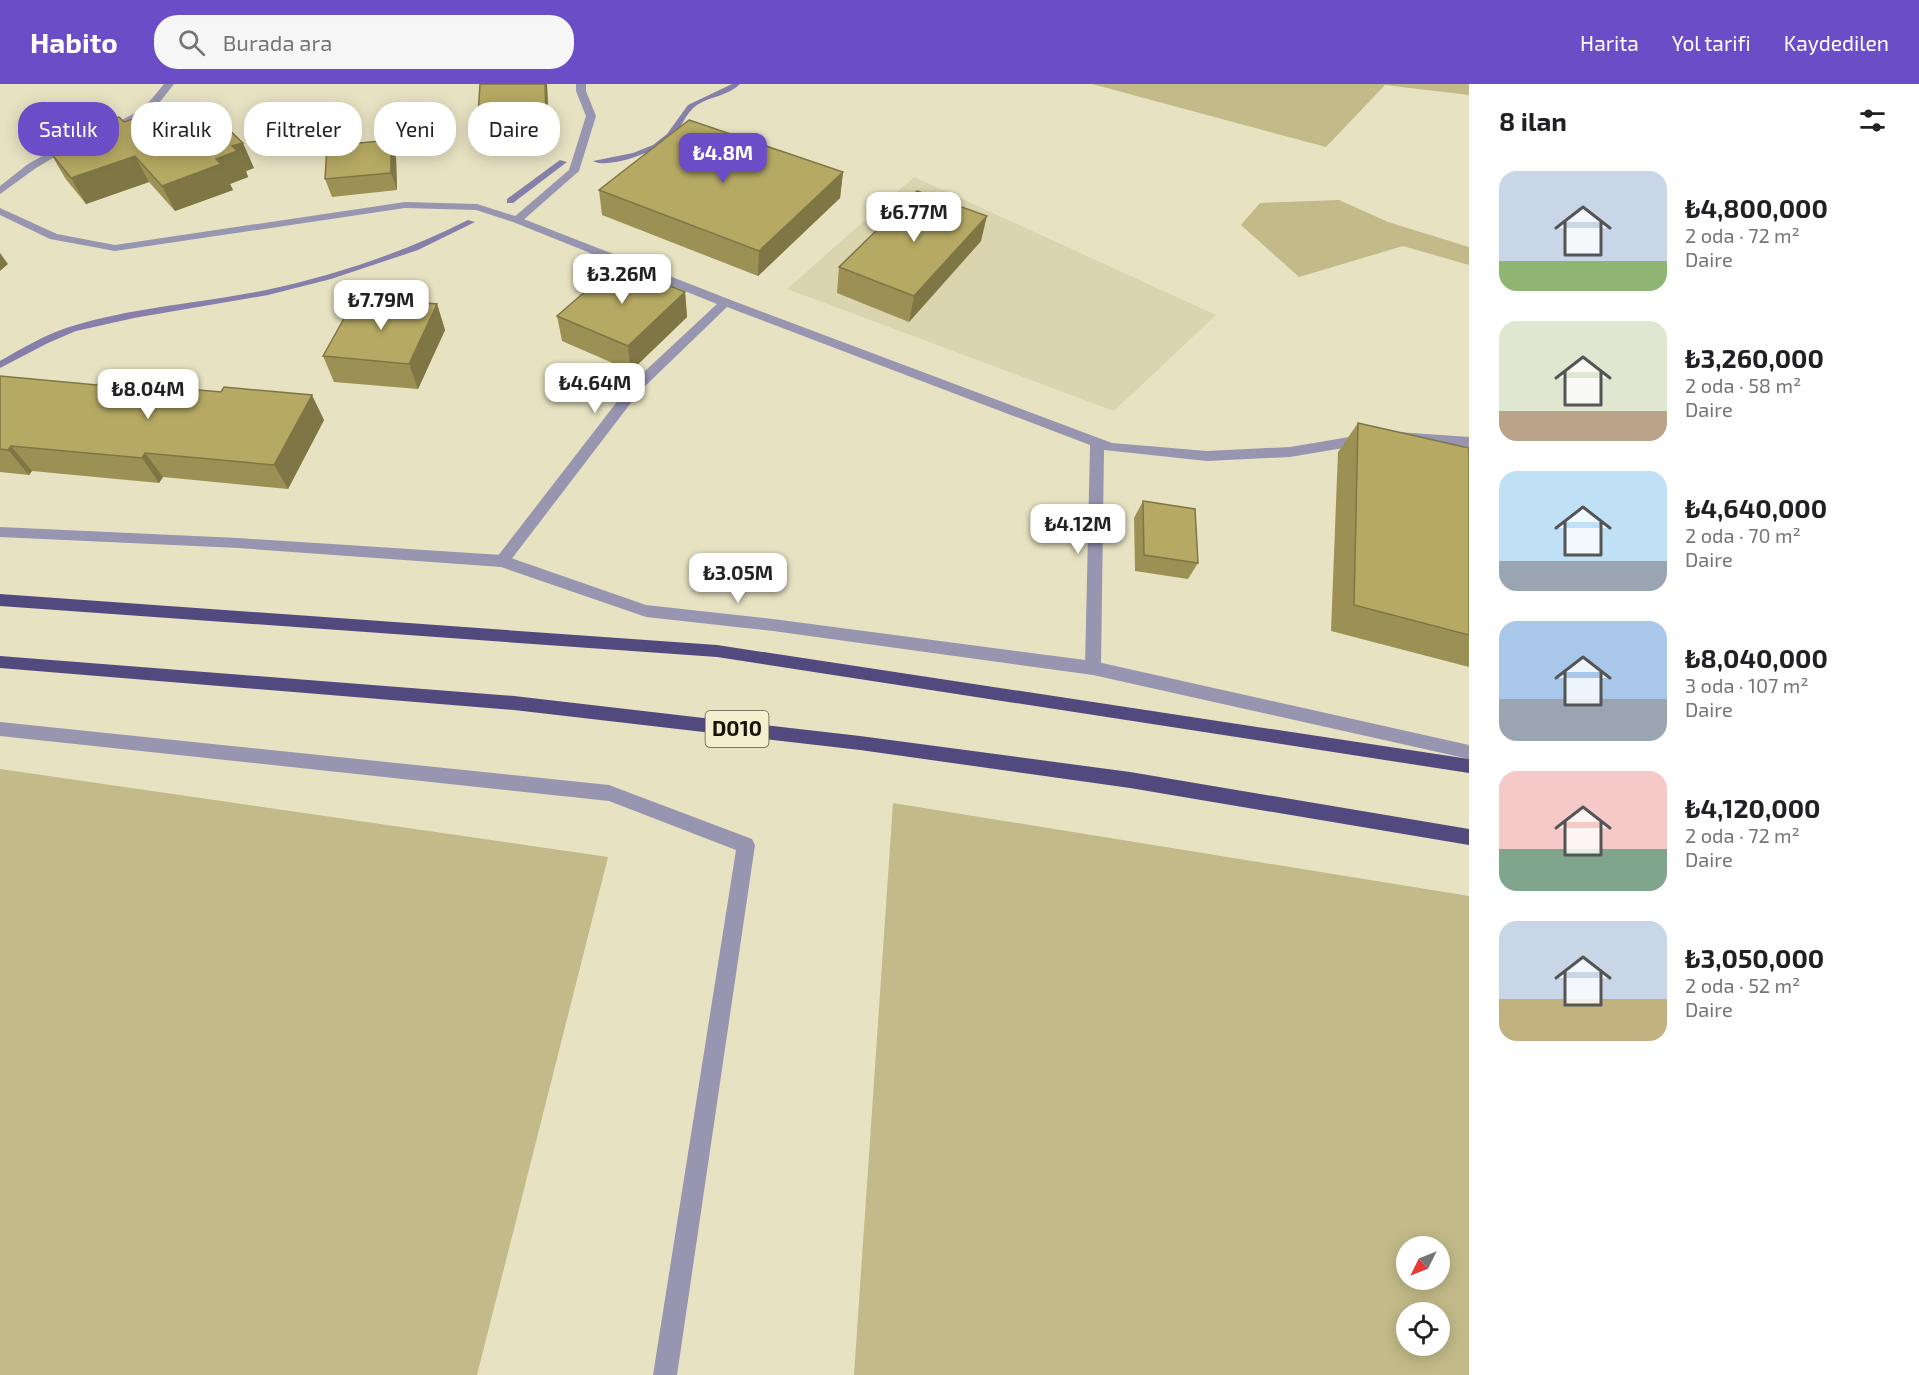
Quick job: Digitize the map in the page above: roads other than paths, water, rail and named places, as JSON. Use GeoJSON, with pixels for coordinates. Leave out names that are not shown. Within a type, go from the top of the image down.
{"type":"FeatureCollection","features":[{"type":"Feature","properties":{"kind":"highway"},"geometry":{"type":"LineString","coordinates":[[0,600],[717,651],[1469,766]]}},
{"type":"Feature","properties":{"kind":"highway","name":"D010"},"geometry":{"type":"LineString","coordinates":[[0,662],[514,703],[860,743],[1130,780],[1469,837]]}},
{"type":"Feature","properties":{"kind":"street"},"geometry":{"type":"LineString","coordinates":[[119,126],[148,110],[169,84]]}},
{"type":"Feature","properties":{"kind":"street"},"geometry":{"type":"LineString","coordinates":[[517,220],[574,171],[591,116],[581,91],[581,84]]}},
{"type":"Feature","properties":{"kind":"street"},"geometry":{"type":"LineString","coordinates":[[0,191],[48,156]]}},
{"type":"Feature","properties":{"kind":"street"},"geometry":{"type":"LineString","coordinates":[[0,212],[54,237],[115,248],[405,206],[477,207],[517,220],[1111,448],[1207,456],[1290,452],[1381,437],[1438,438],[1469,442]]}},
{"type":"Feature","properties":{"kind":"street"},"geometry":{"type":"LineString","coordinates":[[502,561],[635,388],[726,302]]}},
{"type":"Feature","properties":{"kind":"street"},"geometry":{"type":"LineString","coordinates":[[1093,668],[1096,442]]}},
{"type":"Feature","properties":{"kind":"street"},"geometry":{"type":"LineString","coordinates":[[0,532],[238,543],[502,561],[646,611],[773,625],[1093,668],[1469,752]]}},
{"type":"Feature","properties":{"kind":"street"},"geometry":{"type":"LineString","coordinates":[[0,729],[609,793],[746,845],[665,1375]]}},
{"type":"Feature","properties":{"kind":"waterway"},"geometry":{"type":"LineString","coordinates":[[597,161],[625,157],[656,147],[670,136],[691,106],[736,84]]}},
{"type":"Feature","properties":{"kind":"waterway"},"geometry":{"type":"LineString","coordinates":[[510,201],[563,162]]}},
{"type":"Feature","properties":{"kind":"waterway"},"geometry":{"type":"LineString","coordinates":[[0,365],[45,340],[73,329],[134,315],[268,292],[358,269],[444,236],[471,222]]}}]}
